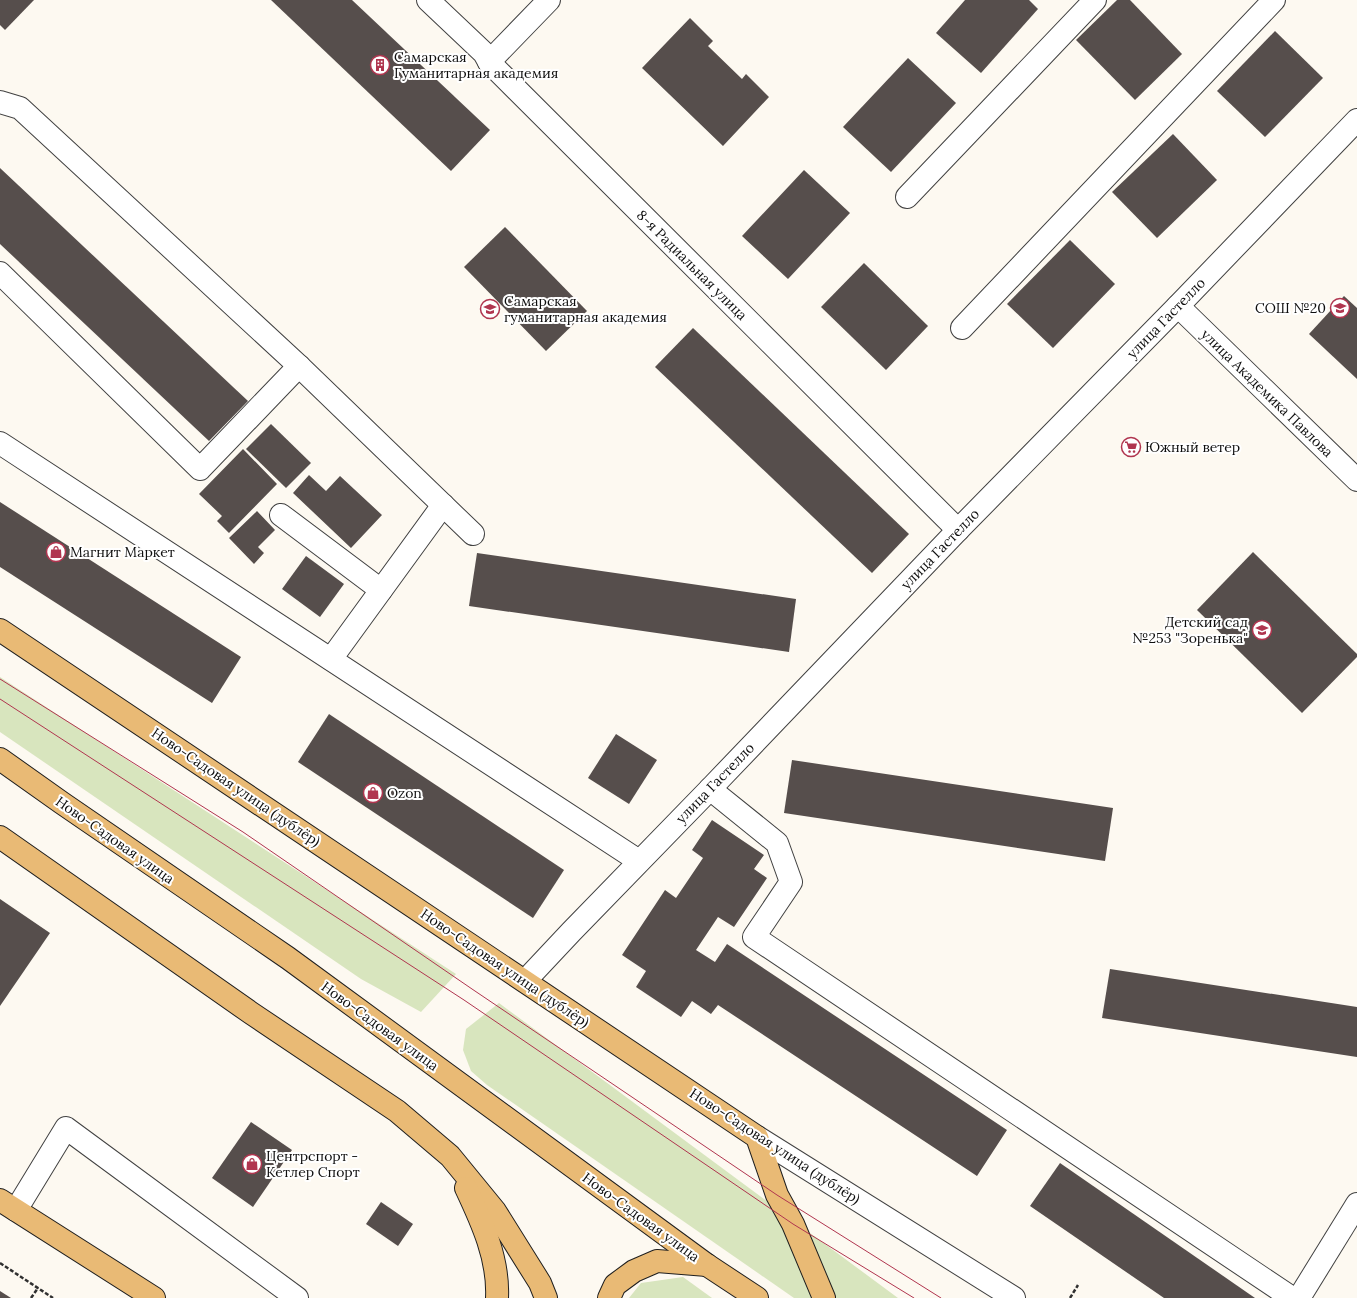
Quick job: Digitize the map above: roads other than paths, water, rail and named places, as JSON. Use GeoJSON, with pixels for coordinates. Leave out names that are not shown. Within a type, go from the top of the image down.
{"type":"FeatureCollection","features":[{"type":"Feature","properties":{"kind":"main road","name":"Ново-Садовая улица (дублёр)"},"geometry":{"type":"LineString","coordinates":[[0,630],[757,1137]]}},
{"type":"Feature","properties":{"kind":"main road","name":"Ново-Садовая улица"},"geometry":{"type":"LineString","coordinates":[[0,759],[288,958],[707,1265],[756,1298]]}},
{"type":"Feature","properties":{"kind":"main road"},"geometry":{"type":"LineString","coordinates":[[0,837],[251,1013],[397,1111],[450,1156],[495,1211],[540,1283],[546,1298]]}},
{"type":"Feature","properties":{"kind":"main road"},"geometry":{"type":"LineString","coordinates":[[757,1137],[777,1195],[793,1224],[824,1298]]}},
{"type":"Feature","properties":{"kind":"main road"},"geometry":{"type":"LineString","coordinates":[[450,1156],[479,1216],[492,1253],[497,1298]]}},
{"type":"Feature","properties":{"kind":"main road"},"geometry":{"type":"LineString","coordinates":[[8,1205],[154,1298]]}},
{"type":"Feature","properties":{"kind":"main road"},"geometry":{"type":"LineString","coordinates":[[609,1298],[615,1285],[634,1271],[657,1261],[707,1265]]}},
{"type":"Feature","properties":{"kind":"street","name":"8-я Радиальная улица"},"geometry":{"type":"LineString","coordinates":[[428,0],[484,53],[489,62],[958,530]]}},
{"type":"Feature","properties":{"kind":"street"},"geometry":{"type":"LineString","coordinates":[[489,62],[549,0]]}},
{"type":"Feature","properties":{"kind":"street"},"geometry":{"type":"LineString","coordinates":[[907,197],[1095,0]]}},
{"type":"Feature","properties":{"kind":"street"},"geometry":{"type":"LineString","coordinates":[[962,328],[1274,0]]}},
{"type":"Feature","properties":{"kind":"street"},"geometry":{"type":"LineString","coordinates":[[0,102],[20,108],[299,366],[473,534]]}},
{"type":"Feature","properties":{"kind":"street","name":"улица Гастелло"},"geometry":{"type":"LineString","coordinates":[[525,981],[958,530],[1178,306],[1357,120]]}},
{"type":"Feature","properties":{"kind":"street"},"geometry":{"type":"LineString","coordinates":[[0,273],[200,469],[299,366]]}},
{"type":"Feature","properties":{"kind":"street","name":"улица Академика Павлова"},"geometry":{"type":"LineString","coordinates":[[1178,306],[1357,480]]}},
{"type":"Feature","properties":{"kind":"street"},"geometry":{"type":"LineString","coordinates":[[0,443],[639,862]]}},
{"type":"Feature","properties":{"kind":"street"},"geometry":{"type":"LineString","coordinates":[[331,659],[443,505]]}},
{"type":"Feature","properties":{"kind":"street"},"geometry":{"type":"LineString","coordinates":[[282,515],[381,590]]}},
{"type":"Feature","properties":{"kind":"street"},"geometry":{"type":"LineString","coordinates":[[710,789],[777,843],[791,882],[754,937],[1292,1298]]}},
{"type":"Feature","properties":{"kind":"street"},"geometry":{"type":"LineString","coordinates":[[8,1205],[66,1128],[297,1298]]}},
{"type":"Feature","properties":{"kind":"street","name":"Ново-Садовая улица (дублёр)"},"geometry":{"type":"LineString","coordinates":[[757,1137],[1014,1298]]}},
{"type":"Feature","properties":{"kind":"street"},"geometry":{"type":"LineString","coordinates":[[1299,1298],[1357,1204]]}},
{"type":"Feature","properties":{"kind":"tram line"},"geometry":{"type":"LineString","coordinates":[[0,679],[243,832],[777,1195],[941,1298]]}},
{"type":"Feature","properties":{"kind":"tram line"},"geometry":{"type":"LineString","coordinates":[[0,699],[464,1000],[793,1224],[914,1298]]}},
{"type":"Feature","properties":{"kind":"place","name":"Самарская Гуманитарная академия"},"geometry":{"type":"Point","coordinates":[380,65]}},
{"type":"Feature","properties":{"kind":"place","name":"СОШ №20"},"geometry":{"type":"Point","coordinates":[1340,308]}},
{"type":"Feature","properties":{"kind":"place","name":"Самарская гуманитарная академия"},"geometry":{"type":"Point","coordinates":[490,309]}},
{"type":"Feature","properties":{"kind":"place","name":"Южный ветер"},"geometry":{"type":"Point","coordinates":[1131,447]}},
{"type":"Feature","properties":{"kind":"place","name":"Магнит Маркет"},"geometry":{"type":"Point","coordinates":[56,552]}},
{"type":"Feature","properties":{"kind":"place","name":"Детский сад №253 \"Зоренька\""},"geometry":{"type":"Point","coordinates":[1262,630]}},
{"type":"Feature","properties":{"kind":"place","name":"Ozon"},"geometry":{"type":"Point","coordinates":[373,793]}},
{"type":"Feature","properties":{"kind":"place","name":"Центрспорт - Кетлер Спорт"},"geometry":{"type":"Point","coordinates":[252,1164]}}]}
